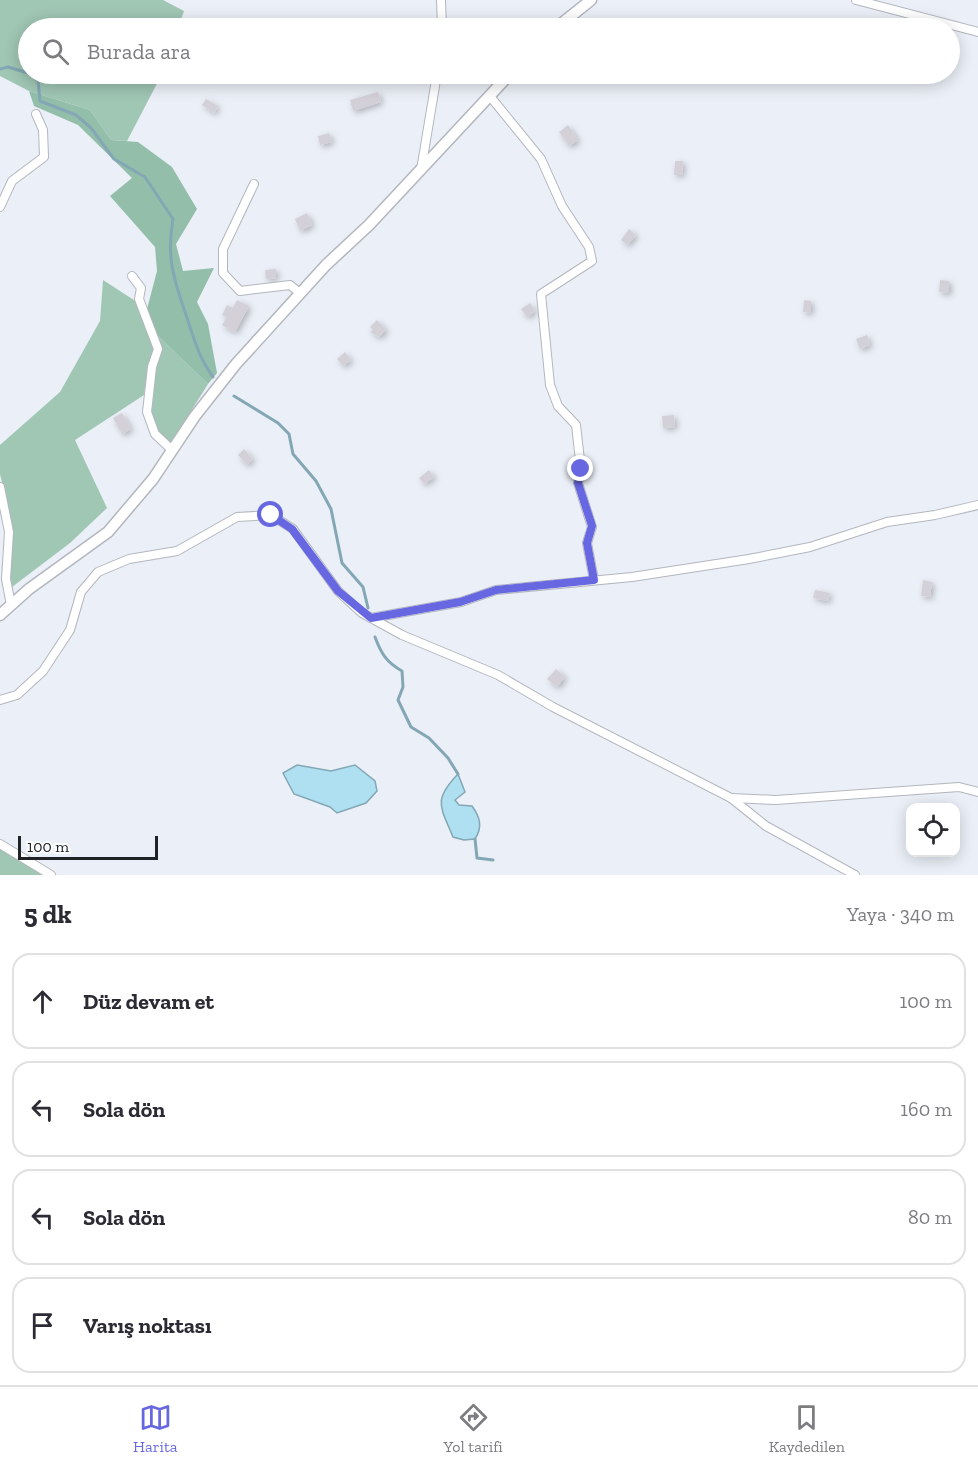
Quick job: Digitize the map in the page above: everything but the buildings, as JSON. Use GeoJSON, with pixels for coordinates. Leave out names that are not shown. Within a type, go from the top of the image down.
{"type":"FeatureCollection","features":[{"type":"Feature","properties":{"kind":"street"},"geometry":{"type":"LineString","coordinates":[[441,0],[442,18]]}},
{"type":"Feature","properties":{"kind":"street"},"geometry":{"type":"LineString","coordinates":[[856,0],[925,18]]}},
{"type":"Feature","properties":{"kind":"street"},"geometry":{"type":"LineString","coordinates":[[568,18],[587,2]]}},
{"type":"Feature","properties":{"kind":"street"},"geometry":{"type":"LineString","coordinates":[[960,27],[978,32]]}},
{"type":"Feature","properties":{"kind":"street"},"geometry":{"type":"LineString","coordinates":[[421,170],[435,84]]}},
{"type":"Feature","properties":{"kind":"street"},"geometry":{"type":"LineString","coordinates":[[0,615],[108,532],[153,479],[236,364],[326,265],[369,225],[500,84]]}},
{"type":"Feature","properties":{"kind":"street"},"geometry":{"type":"LineString","coordinates":[[489,95],[541,159],[562,206],[589,247],[592,261],[541,294],[550,385],[558,406],[576,425],[581,469],[578,483],[592,526],[587,543],[594,580]]}},
{"type":"Feature","properties":{"kind":"street"},"geometry":{"type":"LineString","coordinates":[[0,207],[12,181],[44,157],[43,130],[36,114]]}},
{"type":"Feature","properties":{"kind":"street"},"geometry":{"type":"LineString","coordinates":[[254,184],[223,249],[223,273],[240,291],[290,285],[300,293]]}},
{"type":"Feature","properties":{"kind":"street"},"geometry":{"type":"LineString","coordinates":[[132,276],[141,288],[139,299],[158,349],[152,367],[147,412],[155,434],[172,450]]}},
{"type":"Feature","properties":{"kind":"street"},"geometry":{"type":"LineString","coordinates":[[0,487],[9,532],[6,579],[11,605]]}},
{"type":"Feature","properties":{"kind":"street"},"geometry":{"type":"LineString","coordinates":[[371,618],[460,602],[496,590],[680,571],[748,559],[810,547],[887,522],[935,516],[978,505]]}},
{"type":"Feature","properties":{"kind":"street"},"geometry":{"type":"LineString","coordinates":[[0,700],[17,695],[43,671],[70,630],[81,592],[98,572],[129,559],[177,551],[237,517],[271,515],[292,529],[338,591],[371,618],[402,635],[498,675],[554,707],[731,798],[766,826],[855,875]]}},
{"type":"Feature","properties":{"kind":"street"},"geometry":{"type":"LineString","coordinates":[[731,798],[776,800],[959,787],[978,792]]}},
{"type":"Feature","properties":{"kind":"street"},"geometry":{"type":"LineString","coordinates":[[0,844],[51,875]]}},
{"type":"Feature","properties":{"kind":"green space"},"geometry":{"type":"Polygon","coordinates":[[[0,0],[163,0],[184,11],[182,18],[18,18],[18,84],[157,84],[127,141],[111,140],[90,110],[29,91],[0,76],[0,0]]]}},
{"type":"Feature","properties":{"kind":"green space"},"geometry":{"type":"Polygon","coordinates":[[[29,91],[90,110],[111,140],[138,142],[172,167],[197,209],[176,244],[183,271],[214,268],[197,302],[208,324],[217,373],[208,384],[158,336],[147,309],[157,271],[155,247],[110,196],[132,178],[78,125],[34,106],[29,91]]]}},
{"type":"Feature","properties":{"kind":"green space"},"geometry":{"type":"Polygon","coordinates":[[[103,280],[140,304],[155,346],[148,364],[144,395],[75,440],[107,508],[70,543],[12,587],[9,576],[13,530],[0,474],[0,445],[60,392],[100,321],[103,280]]]}},
{"type":"Feature","properties":{"kind":"green space"},"geometry":{"type":"Polygon","coordinates":[[[158,336],[208,384],[171,443],[157,432],[150,410],[156,368],[162,350],[158,336]]]}},
{"type":"Feature","properties":{"kind":"green space"},"geometry":{"type":"Polygon","coordinates":[[[0,847],[44,875],[0,875],[0,847]]]}},
{"type":"Feature","properties":{"kind":"water"},"geometry":{"type":"Polygon","coordinates":[[[297,765],[331,771],[355,765],[375,781],[377,791],[366,803],[337,813],[330,807],[294,794],[283,773],[297,765]]]}},
{"type":"Feature","properties":{"kind":"water"},"geometry":{"type":"Polygon","coordinates":[[[458,774],[465,792],[455,800],[459,805],[472,806],[477,814],[480,826],[475,839],[464,840],[453,837],[442,810],[442,797],[445,790],[458,774]]]}},
{"type":"Feature","properties":{"kind":"waterway"},"geometry":{"type":"LineString","coordinates":[[0,69],[8,67],[18,70]]}},
{"type":"Feature","properties":{"kind":"waterway"},"geometry":{"type":"LineString","coordinates":[[38,84],[40,101],[76,115],[91,128],[114,159],[145,177],[173,219],[170,249],[174,274],[197,347],[213,377]]}},
{"type":"Feature","properties":{"kind":"waterway"},"geometry":{"type":"LineString","coordinates":[[234,396],[278,423],[289,434],[293,454],[316,481],[331,509],[342,563],[363,587],[368,608]]}},
{"type":"Feature","properties":{"kind":"waterway"},"geometry":{"type":"LineString","coordinates":[[375,637],[385,657],[402,671],[403,687],[398,700],[411,727],[429,738],[448,758],[458,774]]}},
{"type":"Feature","properties":{"kind":"waterway"},"geometry":{"type":"LineString","coordinates":[[475,839],[477,858],[493,860]]}},
{"type":"Feature","properties":{"kind":"route"},"geometry":{"type":"LineString","coordinates":[[271,515],[292,529],[338,591],[362,613],[371,618],[460,602],[496,590],[594,580],[587,543],[592,526],[578,483],[581,469]]}}]}
